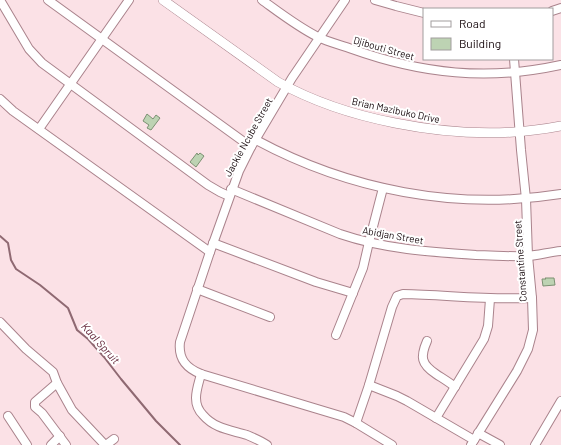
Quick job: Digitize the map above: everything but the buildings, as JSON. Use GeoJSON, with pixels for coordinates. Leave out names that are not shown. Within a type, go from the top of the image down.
{"type":"FeatureCollection","features":[{"type":"Feature","properties":{"kind":"street","name":"Abidjan Street"},"geometry":{"type":"LineString","coordinates":[[0,0],[29,49],[42,63],[208,185],[220,192],[230,193],[351,238],[369,242],[435,253],[528,256],[561,251]]}},
{"type":"Feature","properties":{"kind":"street"},"geometry":{"type":"LineString","coordinates":[[48,0],[254,144],[325,172],[383,188],[418,195],[450,199],[483,200],[526,198],[561,194]]}},
{"type":"Feature","properties":{"kind":"street"},"geometry":{"type":"LineString","coordinates":[[39,129],[129,0]]}},
{"type":"Feature","properties":{"kind":"street","name":"Brian Mazibuko Drive"},"geometry":{"type":"LineString","coordinates":[[163,0],[287,87],[334,107],[374,119],[430,130],[489,133],[520,132],[561,126]]}},
{"type":"Feature","properties":{"kind":"street","name":"Djibouti Street"},"geometry":{"type":"LineString","coordinates":[[262,0],[319,38],[390,61],[445,72],[472,73],[515,72],[561,65]]}},
{"type":"Feature","properties":{"kind":"street","name":"Jackie Ncube Street"},"geometry":{"type":"LineString","coordinates":[[201,374],[186,365],[181,357],[179,348],[197,289],[224,215],[230,193],[239,171],[287,87],[346,0]]}},
{"type":"Feature","properties":{"kind":"street"},"geometry":{"type":"LineString","coordinates":[[376,0],[423,13]]}},
{"type":"Feature","properties":{"kind":"street","name":"Constantine Street"},"geometry":{"type":"LineString","coordinates":[[472,443],[517,370],[528,349],[533,330],[526,198],[514,60]]}},
{"type":"Feature","properties":{"kind":"street"},"geometry":{"type":"LineString","coordinates":[[0,99],[14,111],[210,252]]}},
{"type":"Feature","properties":{"kind":"street"},"geometry":{"type":"LineString","coordinates":[[336,335],[364,268],[383,188]]}},
{"type":"Feature","properties":{"kind":"street"},"geometry":{"type":"LineString","coordinates":[[213,243],[316,282],[353,293]]}},
{"type":"Feature","properties":{"kind":"street"},"geometry":{"type":"LineString","coordinates":[[197,289],[270,317]]}},
{"type":"Feature","properties":{"kind":"street"},"geometry":{"type":"LineString","coordinates":[[356,422],[369,385],[392,307],[397,296],[404,294],[490,299],[532,298]]}},
{"type":"Feature","properties":{"kind":"street"},"geometry":{"type":"LineString","coordinates":[[436,418],[487,332],[490,317],[490,299]]}},
{"type":"Feature","properties":{"kind":"street"},"geometry":{"type":"LineString","coordinates":[[0,322],[26,349],[53,372],[57,383],[72,410],[106,445],[114,438]]}},
{"type":"Feature","properties":{"kind":"street"},"geometry":{"type":"LineString","coordinates":[[427,341],[424,348],[423,358],[426,366],[435,374],[455,387]]}},
{"type":"Feature","properties":{"kind":"street"},"geometry":{"type":"LineString","coordinates":[[267,445],[248,436],[217,426],[206,419],[196,400],[196,393],[201,374],[333,413],[356,422],[392,445]]}},
{"type":"Feature","properties":{"kind":"street"},"geometry":{"type":"LineString","coordinates":[[57,383],[35,402],[35,407],[42,413],[66,445]]}},
{"type":"Feature","properties":{"kind":"street"},"geometry":{"type":"LineString","coordinates":[[369,385],[397,396],[436,418],[472,443]]}},
{"type":"Feature","properties":{"kind":"street"},"geometry":{"type":"LineString","coordinates":[[535,445],[561,401]]}},
{"type":"Feature","properties":{"kind":"street"},"geometry":{"type":"LineString","coordinates":[[8,416],[28,445]]}},
{"type":"Feature","properties":{"kind":"street"},"geometry":{"type":"LineString","coordinates":[[478,433],[500,445]]}},
{"type":"Feature","properties":{"kind":"street"},"geometry":{"type":"LineString","coordinates":[[51,445],[60,436]]}},
{"type":"Feature","properties":{"kind":"waterway","name":"Kaal Spruit"},"geometry":{"type":"LineString","coordinates":[[0,236],[8,243],[11,260],[16,269],[40,285],[68,308],[77,330],[88,339],[156,421],[180,445]]}}]}
